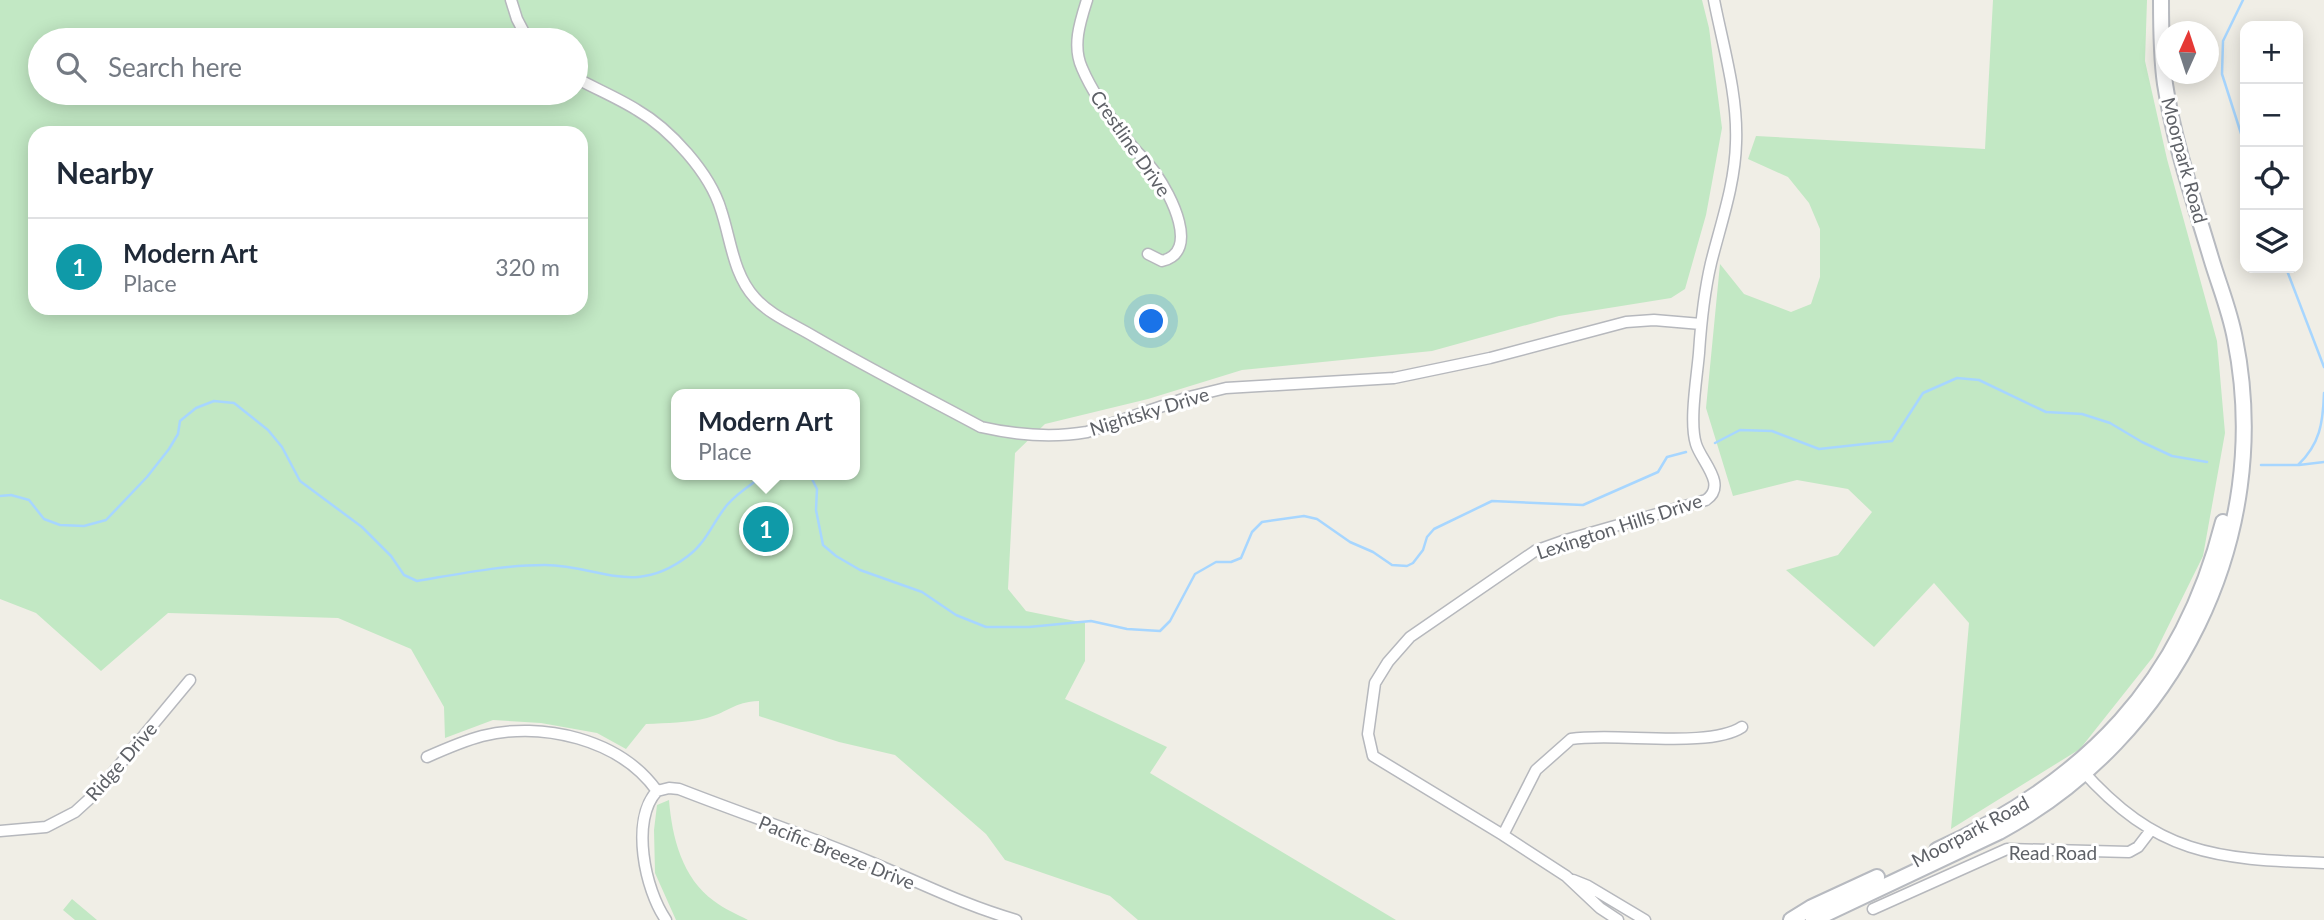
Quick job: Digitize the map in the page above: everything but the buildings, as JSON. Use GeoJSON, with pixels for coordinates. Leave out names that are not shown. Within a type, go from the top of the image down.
{"type":"FeatureCollection","features":[{"type":"Feature","properties":{"kind":"main road","name":"Moorpark Road"},"geometry":{"type":"LineString","coordinates":[[1813,920],[2028,816],[2141,716],[2181,660],[2209,601],[2228,542],[2242,456],[2241,376],[2230,312],[2217,276],[2169,107],[2162,54],[2161,0]]}},
{"type":"Feature","properties":{"kind":"main road","name":"Moorpark Road"},"geometry":{"type":"LineString","coordinates":[[1791,920],[1812,907],[1996,821],[2081,769]]}},
{"type":"Feature","properties":{"kind":"street"},"geometry":{"type":"LineString","coordinates":[[511,0],[522,28]]}},
{"type":"Feature","properties":{"kind":"street","name":"Crestline Drive"},"geometry":{"type":"LineString","coordinates":[[1087,0],[1077,37],[1077,52],[1082,68],[1097,96],[1157,176],[1172,201],[1180,223],[1181,238],[1179,249],[1174,256],[1162,261],[1148,254]]}},
{"type":"Feature","properties":{"kind":"street","name":"Lexington Hills Drive"},"geometry":{"type":"LineString","coordinates":[[1618,920],[1569,879],[1503,835],[1373,756],[1368,734],[1375,683],[1383,668],[1410,637],[1535,551],[1711,496],[1715,482],[1698,449],[1693,429],[1706,288],[1729,192],[1736,142],[1731,89],[1714,0]]}},
{"type":"Feature","properties":{"kind":"street","name":"Nightsky Drive"},"geometry":{"type":"LineString","coordinates":[[588,84],[637,109],[657,123],[702,172],[722,209],[740,274],[753,296],[765,308],[981,427],[1051,435],[1074,434],[1205,392],[1226,388],[1394,378],[1490,359],[1626,322],[1654,320],[1701,324]]}},
{"type":"Feature","properties":{"kind":"street","name":"Ridge Drive"},"geometry":{"type":"LineString","coordinates":[[0,831],[46,827],[75,812],[96,792],[190,680]]}},
{"type":"Feature","properties":{"kind":"street"},"geometry":{"type":"LineString","coordinates":[[1503,835],[1536,769],[1571,739],[1704,737],[1732,733],[1742,727]]}},
{"type":"Feature","properties":{"kind":"street"},"geometry":{"type":"LineString","coordinates":[[427,757],[484,736],[545,732],[600,746],[630,763],[648,778],[657,791],[649,799],[645,811],[643,848],[650,888],[666,920]]}},
{"type":"Feature","properties":{"kind":"street"},"geometry":{"type":"LineString","coordinates":[[2081,769],[2122,809],[2173,842],[2222,857],[2324,863]]}},
{"type":"Feature","properties":{"kind":"street","name":"Pacific Breeze Drive"},"geometry":{"type":"LineString","coordinates":[[657,791],[679,789],[873,863],[980,910],[1016,920]]}},
{"type":"Feature","properties":{"kind":"street","name":"Read Road"},"geometry":{"type":"LineString","coordinates":[[1873,909],[2007,849],[2129,852],[2138,847],[2151,830]]}},
{"type":"Feature","properties":{"kind":"street","name":"Lexington Hills Drive"},"geometry":{"type":"LineString","coordinates":[[1569,879],[1588,886],[1645,920]]}},
{"type":"Feature","properties":{"kind":"green space"},"geometry":{"type":"Polygon","coordinates":[[[0,0],[1702,0],[1709,28],[1722,128],[1706,215],[1685,289],[1671,298],[1559,316],[1432,351],[1242,370],[1148,399],[1045,424],[1015,453],[1008,589],[1026,611],[1085,623],[1085,661],[1065,699],[1167,747],[1150,773],[1396,920],[1138,920],[1110,896],[1005,860],[986,834],[895,755],[839,742],[759,716],[759,701],[743,703],[699,720],[646,724],[626,749],[597,733],[541,723],[493,720],[445,738],[444,707],[411,649],[338,618],[168,613],[101,671],[36,613],[0,599],[0,0]]]}},
{"type":"Feature","properties":{"kind":"green space"},"geometry":{"type":"Polygon","coordinates":[[[1993,0],[2147,0],[2145,61],[2167,159],[2217,341],[2225,433],[2203,556],[2153,657],[2080,749],[1951,829],[1969,623],[1934,583],[1874,647],[1786,570],[1838,555],[1872,512],[1848,489],[1797,480],[1733,496],[1706,408],[1720,264],[1744,294],[1791,312],[1811,304],[1820,277],[1820,229],[1809,203],[1788,177],[1748,159],[1756,136],[1985,149],[1993,0]]]}},
{"type":"Feature","properties":{"kind":"green space"},"geometry":{"type":"Polygon","coordinates":[[[669,800],[676,842],[686,869],[703,892],[718,904],[748,920],[676,920],[655,873],[654,830],[657,805],[669,800]]]}},
{"type":"Feature","properties":{"kind":"green space"},"geometry":{"type":"Polygon","coordinates":[[[72,899],[97,920],[75,920],[63,910],[72,899]]]}},
{"type":"Feature","properties":{"kind":"waterway"},"geometry":{"type":"LineString","coordinates":[[2240,130],[2222,74],[2223,41],[2243,0]]}},
{"type":"Feature","properties":{"kind":"waterway"},"geometry":{"type":"LineString","coordinates":[[2288,273],[2324,367]]}},
{"type":"Feature","properties":{"kind":"waterway"},"geometry":{"type":"LineString","coordinates":[[1715,443],[1740,430],[1772,431],[1819,449],[1892,441],[1923,393],[1957,378],[1979,380],[2046,412],[2082,414],[2110,423],[2172,456],[2207,462]]}},
{"type":"Feature","properties":{"kind":"waterway"},"geometry":{"type":"LineString","coordinates":[[2261,465],[2298,465],[2316,441],[2323,414],[2324,393]]}},
{"type":"Feature","properties":{"kind":"waterway"},"geometry":{"type":"LineString","coordinates":[[0,496],[11,495],[29,500],[44,519],[60,525],[84,526],[106,520],[147,477],[169,449],[178,434],[180,421],[196,408],[214,401],[234,403],[268,430],[282,447],[300,481],[362,527],[391,556],[404,575],[417,581],[529,565],[565,567],[634,577],[651,575],[688,556],[700,545],[731,501],[757,480]]}},
{"type":"Feature","properties":{"kind":"waterway"},"geometry":{"type":"LineString","coordinates":[[812,480],[817,489],[816,510],[823,545],[860,570],[922,592],[956,615],[986,627],[1029,627],[1091,621],[1127,629],[1160,631],[1170,621],[1195,574],[1216,562],[1231,562],[1241,558],[1252,532],[1262,522],[1304,516],[1317,519],[1350,542],[1373,552],[1392,565],[1407,566],[1413,563],[1423,550],[1427,537],[1434,529],[1492,501],[1583,505],[1658,472],[1667,457],[1686,452]]}},
{"type":"Feature","properties":{"kind":"waterway"},"geometry":{"type":"LineString","coordinates":[[2299,465],[2324,462]]}},
{"type":"Feature","properties":{"kind":"place","name":"Modern Art"},"geometry":{"type":"Point","coordinates":[766,529]}}]}
